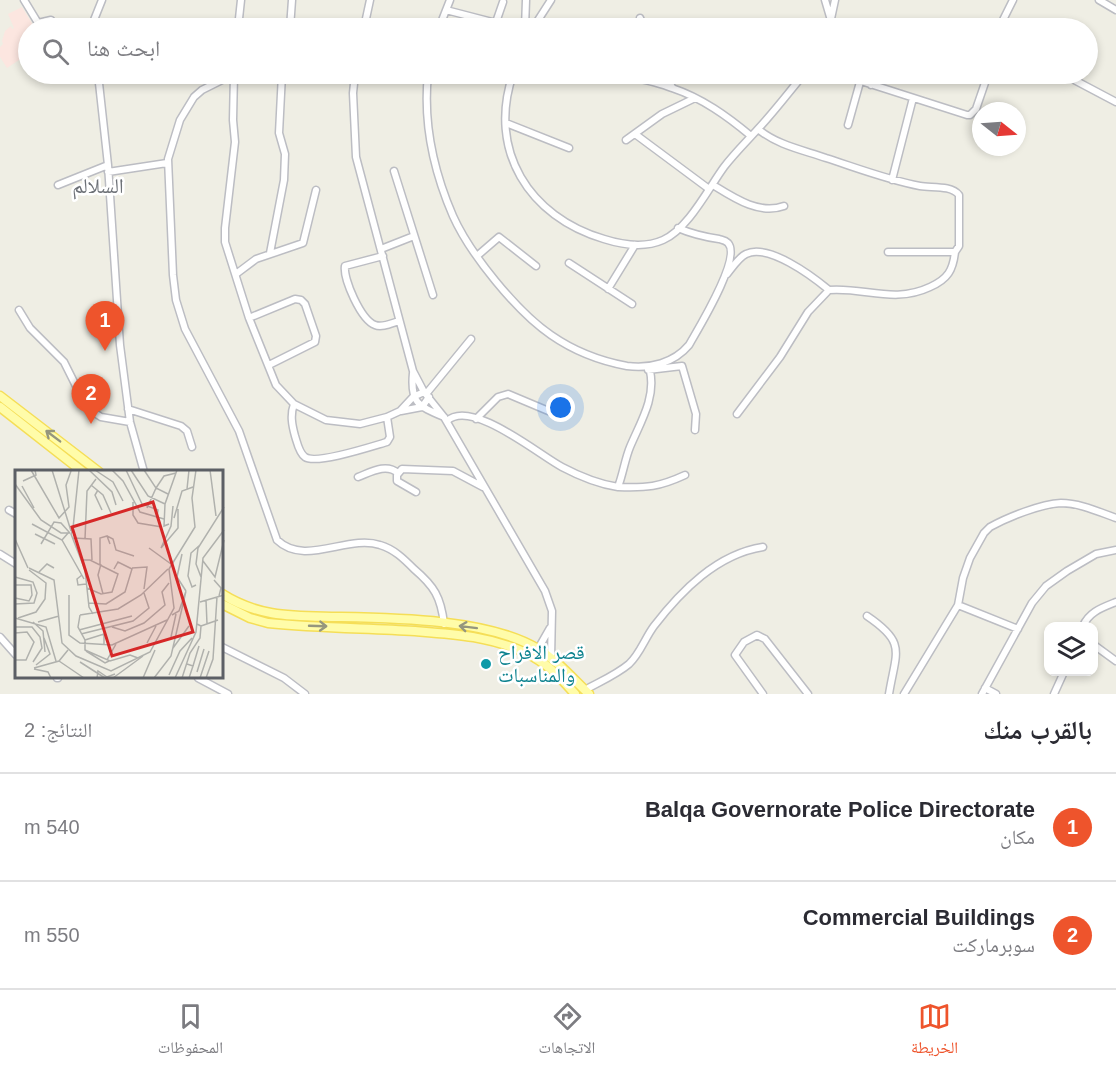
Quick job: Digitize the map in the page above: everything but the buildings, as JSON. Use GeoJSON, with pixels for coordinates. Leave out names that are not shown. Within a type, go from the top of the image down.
{"type":"FeatureCollection","features":[{"type":"Feature","properties":{"kind":"main road"},"geometry":{"type":"LineString","coordinates":[[0,396],[96,470]]}},
{"type":"Feature","properties":{"kind":"main road"},"geometry":{"type":"LineString","coordinates":[[0,407],[80,470]]}},
{"type":"Feature","properties":{"kind":"main road"},"geometry":{"type":"LineString","coordinates":[[224,595],[252,609],[289,621],[479,637],[527,653],[539,660],[575,694]]}},
{"type":"Feature","properties":{"kind":"main road"},"geometry":{"type":"LineString","coordinates":[[224,605],[250,618],[268,623],[386,618],[497,632],[538,649],[568,671],[587,692]]}},
{"type":"Feature","properties":{"kind":"street"},"geometry":{"type":"LineString","coordinates":[[24,0],[35,18]]}},
{"type":"Feature","properties":{"kind":"street"},"geometry":{"type":"LineString","coordinates":[[95,18],[102,0]]}},
{"type":"Feature","properties":{"kind":"street"},"geometry":{"type":"LineString","coordinates":[[239,18],[241,0]]}},
{"type":"Feature","properties":{"kind":"street"},"geometry":{"type":"LineString","coordinates":[[291,18],[292,0]]}},
{"type":"Feature","properties":{"kind":"street"},"geometry":{"type":"LineString","coordinates":[[366,18],[370,0]]}},
{"type":"Feature","properties":{"kind":"street"},"geometry":{"type":"LineString","coordinates":[[443,18],[450,0]]}},
{"type":"Feature","properties":{"kind":"street"},"geometry":{"type":"LineString","coordinates":[[525,18],[526,0]]}},
{"type":"Feature","properties":{"kind":"street"},"geometry":{"type":"LineString","coordinates":[[539,18],[551,0]]}},
{"type":"Feature","properties":{"kind":"street"},"geometry":{"type":"LineString","coordinates":[[825,0],[830,18]]}},
{"type":"Feature","properties":{"kind":"street"},"geometry":{"type":"LineString","coordinates":[[832,18],[835,0]]}},
{"type":"Feature","properties":{"kind":"street"},"geometry":{"type":"LineString","coordinates":[[1004,18],[1013,0]]}},
{"type":"Feature","properties":{"kind":"street"},"geometry":{"type":"LineString","coordinates":[[1101,0],[1116,10]]}},
{"type":"Feature","properties":{"kind":"street"},"geometry":{"type":"LineString","coordinates":[[497,18],[503,2]]}},
{"type":"Feature","properties":{"kind":"street"},"geometry":{"type":"LineString","coordinates":[[446,10],[470,18]]}},
{"type":"Feature","properties":{"kind":"street"},"geometry":{"type":"LineString","coordinates":[[99,84],[108,168],[120,345],[130,422],[143,470]]}},
{"type":"Feature","properties":{"kind":"street"},"geometry":{"type":"LineString","coordinates":[[214,84],[194,97],[180,120],[167,163],[178,309],[197,353],[239,431],[277,540],[287,548],[302,550],[362,542],[389,548],[425,578],[436,592],[443,608],[444,624]]}},
{"type":"Feature","properties":{"kind":"street"},"geometry":{"type":"LineString","coordinates":[[234,84],[235,142],[225,235],[249,318],[276,385],[294,404],[326,420],[342,423],[360,424],[400,411],[422,407]]}},
{"type":"Feature","properties":{"kind":"street"},"geometry":{"type":"LineString","coordinates":[[270,254],[284,180],[285,154],[279,133],[281,84]]}},
{"type":"Feature","properties":{"kind":"street"},"geometry":{"type":"LineString","coordinates":[[355,84],[356,158],[413,371],[426,394],[445,419],[545,591],[552,611],[551,658]]}},
{"type":"Feature","properties":{"kind":"street"},"geometry":{"type":"LineString","coordinates":[[428,84],[430,146],[453,216],[463,236],[492,276],[550,335],[595,358],[650,370],[682,366],[696,414],[695,430]]}},
{"type":"Feature","properties":{"kind":"street"},"geometry":{"type":"LineString","coordinates":[[510,84],[507,91],[506,123],[510,155],[525,186],[555,215],[587,234],[635,245],[662,240],[678,228],[725,166],[796,84]]}},
{"type":"Feature","properties":{"kind":"street"},"geometry":{"type":"LineString","coordinates":[[660,84],[672,87],[720,111],[751,136]]}},
{"type":"Feature","properties":{"kind":"street"},"geometry":{"type":"LineString","coordinates":[[848,125],[859,84]]}},
{"type":"Feature","properties":{"kind":"street"},"geometry":{"type":"LineString","coordinates":[[867,84],[970,115],[976,109],[985,84]]}},
{"type":"Feature","properties":{"kind":"street"},"geometry":{"type":"LineString","coordinates":[[1082,84],[1116,102]]}},
{"type":"Feature","properties":{"kind":"street"},"geometry":{"type":"LineString","coordinates":[[626,140],[662,114],[695,98]]}},
{"type":"Feature","properties":{"kind":"street"},"geometry":{"type":"LineString","coordinates":[[892,180],[913,98]]}},
{"type":"Feature","properties":{"kind":"street"},"geometry":{"type":"LineString","coordinates":[[506,123],[569,148]]}},
{"type":"Feature","properties":{"kind":"street"},"geometry":{"type":"LineString","coordinates":[[737,414],[780,357],[808,312],[829,290],[841,289],[903,296],[920,292],[946,278],[953,266],[955,252],[959,246],[959,195],[957,191],[892,180],[777,141],[758,129]]}},
{"type":"Feature","properties":{"kind":"street"},"geometry":{"type":"LineString","coordinates":[[635,134],[711,187],[760,208],[768,210],[784,206]]}},
{"type":"Feature","properties":{"kind":"street"},"geometry":{"type":"LineString","coordinates":[[58,185],[108,168],[167,163]]}},
{"type":"Feature","properties":{"kind":"street"},"geometry":{"type":"LineString","coordinates":[[394,171],[433,295]]}},
{"type":"Feature","properties":{"kind":"street"},"geometry":{"type":"LineString","coordinates":[[236,274],[252,261],[303,243],[316,190]]}},
{"type":"Feature","properties":{"kind":"street"},"geometry":{"type":"LineString","coordinates":[[678,228],[701,237],[728,242],[731,249],[727,274]]}},
{"type":"Feature","properties":{"kind":"street"},"geometry":{"type":"LineString","coordinates":[[399,321],[381,326],[368,321],[349,287],[344,269],[350,263],[382,253],[414,236]]}},
{"type":"Feature","properties":{"kind":"street"},"geometry":{"type":"LineString","coordinates":[[477,255],[499,237],[536,266]]}},
{"type":"Feature","properties":{"kind":"street"},"geometry":{"type":"LineString","coordinates":[[608,289],[635,245]]}},
{"type":"Feature","properties":{"kind":"street"},"geometry":{"type":"LineString","coordinates":[[639,368],[658,365],[683,353],[727,274],[745,254],[761,251],[771,254],[813,277],[829,290]]}},
{"type":"Feature","properties":{"kind":"street"},"geometry":{"type":"LineString","coordinates":[[888,252],[955,252]]}},
{"type":"Feature","properties":{"kind":"street"},"geometry":{"type":"LineString","coordinates":[[569,263],[632,304]]}},
{"type":"Feature","properties":{"kind":"street"},"geometry":{"type":"LineString","coordinates":[[249,318],[295,299],[305,304],[316,336],[315,342],[269,365]]}},
{"type":"Feature","properties":{"kind":"street"},"geometry":{"type":"LineString","coordinates":[[19,310],[30,328],[64,362],[87,408],[101,417],[130,422]]}},
{"type":"Feature","properties":{"kind":"street"},"geometry":{"type":"LineString","coordinates":[[422,407],[426,394],[471,339]]}},
{"type":"Feature","properties":{"kind":"street"},"geometry":{"type":"LineString","coordinates":[[618,487],[629,448],[641,424],[647,404],[651,387],[650,370]]}},
{"type":"Feature","properties":{"kind":"street"},"geometry":{"type":"LineString","coordinates":[[413,371],[413,397],[422,407],[445,419],[458,416],[494,424],[578,475],[618,487],[645,488],[664,485],[685,475]]}},
{"type":"Feature","properties":{"kind":"street"},"geometry":{"type":"LineString","coordinates":[[400,411],[413,397],[426,394]]}},
{"type":"Feature","properties":{"kind":"street"},"geometry":{"type":"LineString","coordinates":[[476,419],[498,397],[508,394],[558,415]]}},
{"type":"Feature","properties":{"kind":"street"},"geometry":{"type":"LineString","coordinates":[[294,404],[291,414],[292,426],[302,454],[309,459],[346,454],[387,442],[390,437],[387,417]]}},
{"type":"Feature","properties":{"kind":"street"},"geometry":{"type":"LineString","coordinates":[[128,409],[182,426],[188,431],[192,447]]}},
{"type":"Feature","properties":{"kind":"street"},"geometry":{"type":"LineString","coordinates":[[358,477],[382,468],[393,468],[398,473]]}},
{"type":"Feature","properties":{"kind":"street"},"geometry":{"type":"LineString","coordinates":[[416,492],[399,483],[396,478],[398,473],[405,468],[453,471],[484,487]]}},
{"type":"Feature","properties":{"kind":"street"},"geometry":{"type":"LineString","coordinates":[[904,694],[958,605],[963,578],[970,558],[990,527],[1038,508],[1062,503],[1080,506],[1116,518]]}},
{"type":"Feature","properties":{"kind":"street"},"geometry":{"type":"LineString","coordinates":[[9,510],[15,513]]}},
{"type":"Feature","properties":{"kind":"street"},"geometry":{"type":"LineString","coordinates":[[587,692],[628,665],[653,628],[681,595],[718,564],[741,551],[763,547]]}},
{"type":"Feature","properties":{"kind":"street"},"geometry":{"type":"LineString","coordinates":[[996,694],[984,691],[1032,603],[1046,586],[1066,571],[1096,554],[1116,550]]}},
{"type":"Feature","properties":{"kind":"street"},"geometry":{"type":"LineString","coordinates":[[0,554],[15,563]]}},
{"type":"Feature","properties":{"kind":"street"},"geometry":{"type":"LineString","coordinates":[[1086,622],[1093,612],[1116,602]]}},
{"type":"Feature","properties":{"kind":"street"},"geometry":{"type":"LineString","coordinates":[[958,605],[1018,629]]}},
{"type":"Feature","properties":{"kind":"street"},"geometry":{"type":"LineString","coordinates":[[867,616],[886,629],[895,645],[890,694]]}},
{"type":"Feature","properties":{"kind":"street"},"geometry":{"type":"LineString","coordinates":[[538,649],[551,627]]}},
{"type":"Feature","properties":{"kind":"street"},"geometry":{"type":"LineString","coordinates":[[763,694],[735,655],[744,642],[756,635],[765,639],[808,694]]}},
{"type":"Feature","properties":{"kind":"street"},"geometry":{"type":"LineString","coordinates":[[0,637],[15,654]]}},
{"type":"Feature","properties":{"kind":"street"},"geometry":{"type":"LineString","coordinates":[[224,648],[284,678],[305,694]]}},
{"type":"Feature","properties":{"kind":"street"},"geometry":{"type":"LineString","coordinates":[[1098,648],[1116,661]]}},
{"type":"Feature","properties":{"kind":"street"},"geometry":{"type":"LineString","coordinates":[[1058,693],[1063,676]]}},
{"type":"Feature","properties":{"kind":"street"},"geometry":{"type":"LineString","coordinates":[[200,679],[228,694]]}},
{"type":"Feature","properties":{"kind":"shaded area"},"geometry":{"type":"Polygon","coordinates":[[[22,7],[29,18],[18,18],[18,61],[7,68],[0,57],[0,47],[3,44],[5,31],[11,26],[12,29],[14,28],[8,14],[22,7]]]}},
{"type":"Feature","properties":{"kind":"place","name":"Balqa Governorate Police Directorate"},"geometry":{"type":"Point","coordinates":[105,351]}},
{"type":"Feature","properties":{"kind":"place","name":"Commercial Buildings"},"geometry":{"type":"Point","coordinates":[91,424]}},
{"type":"Feature","properties":{"kind":"place","name":"قصر الافراح والمناسبات"},"geometry":{"type":"Point","coordinates":[486,664]}},
{"type":"Feature","properties":{"kind":"district","name":"السلالم"},"geometry":{"type":"Point","coordinates":[98,185]}}]}
